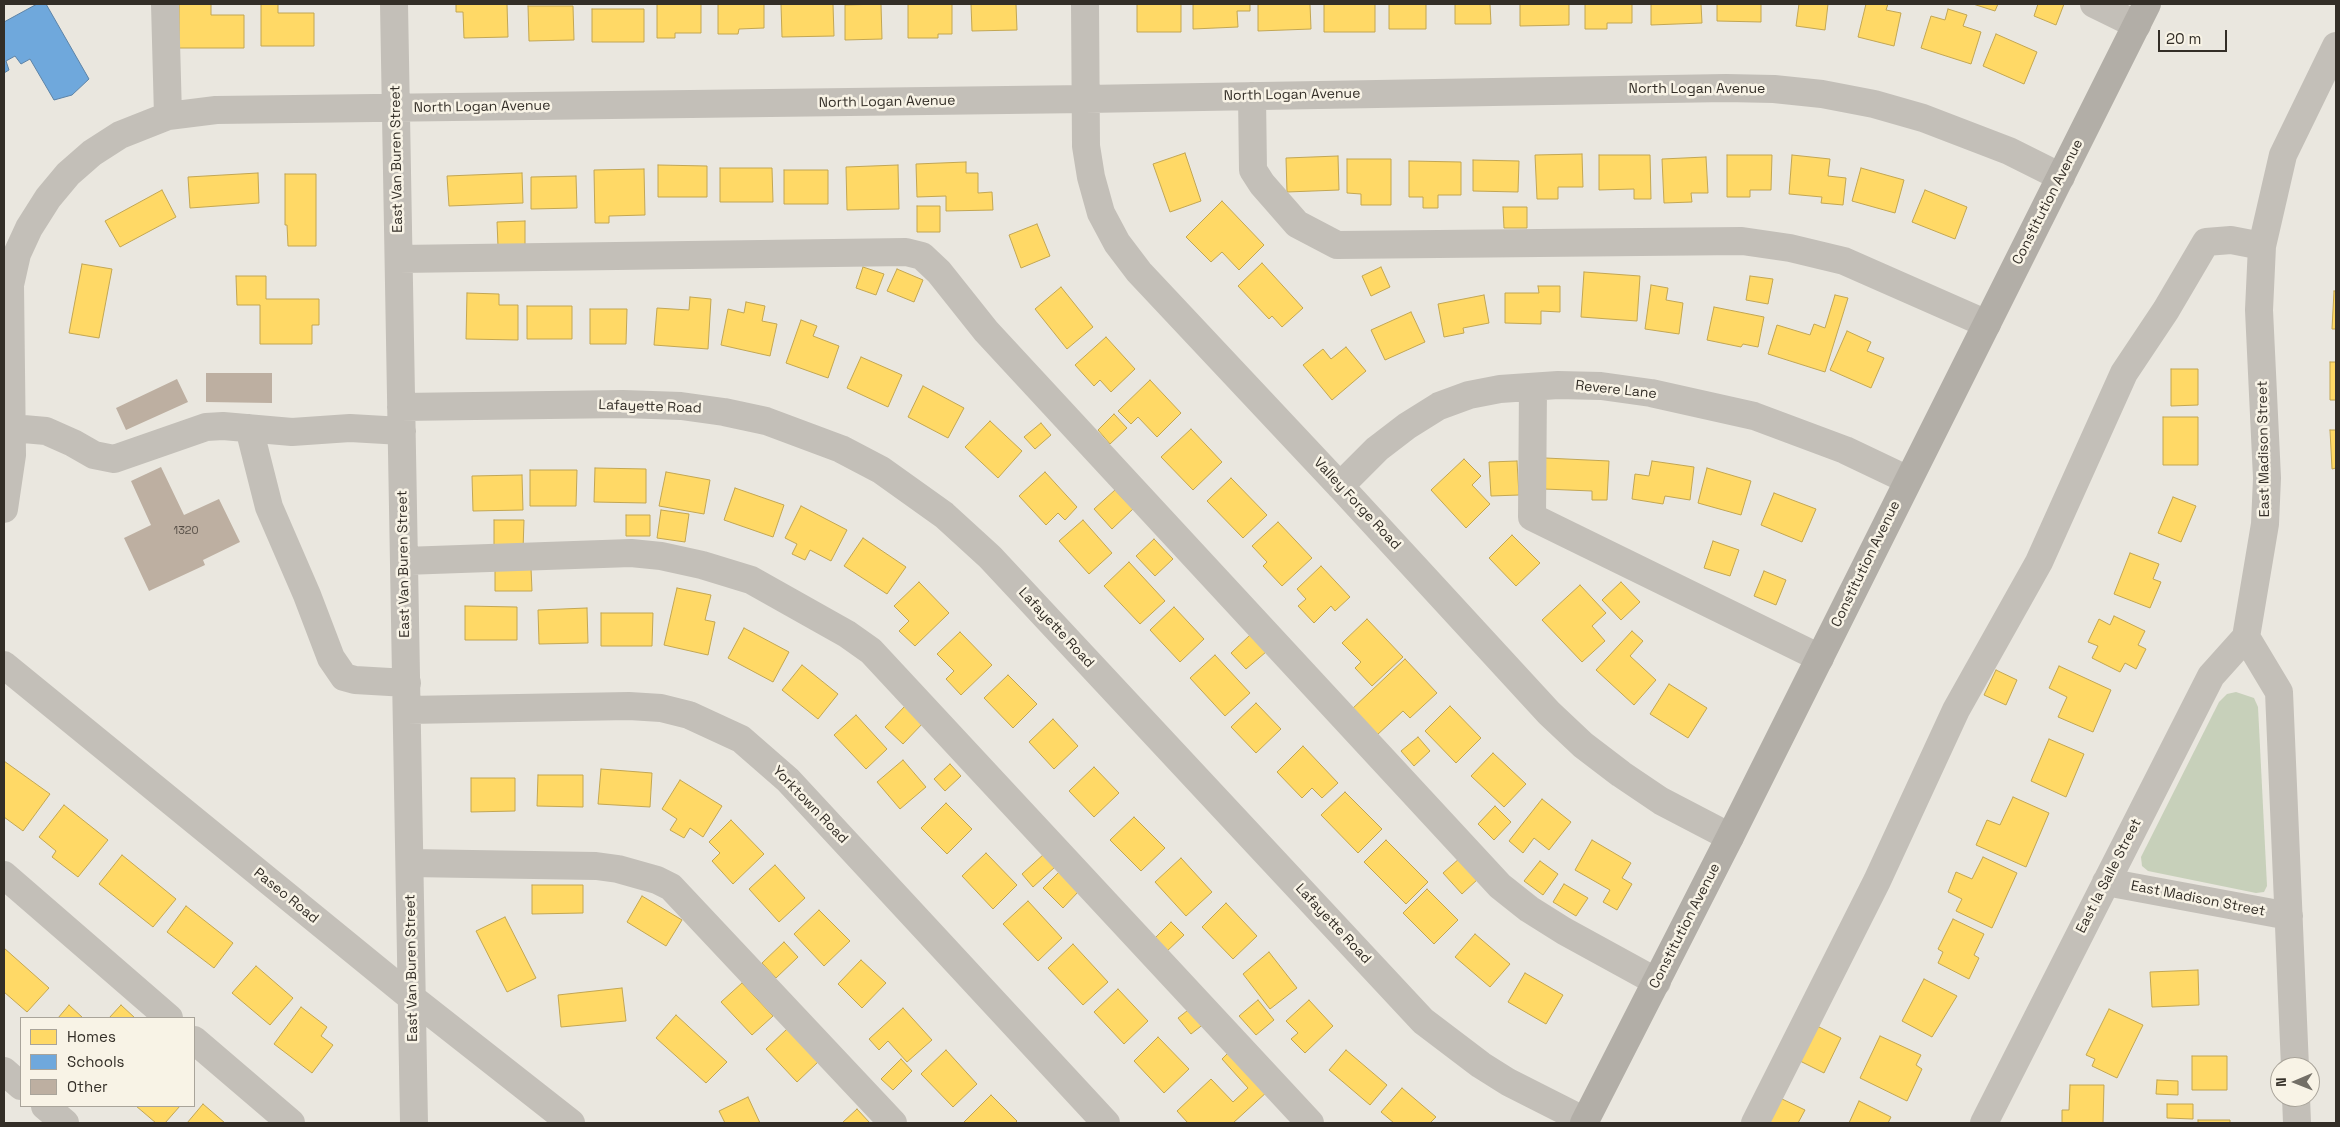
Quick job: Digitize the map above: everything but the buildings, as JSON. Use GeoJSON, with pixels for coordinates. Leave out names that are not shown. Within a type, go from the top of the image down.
{"type":"FeatureCollection","features":[{"type":"Feature","properties":{"kind":"main road","name":"Constitution Avenue"},"geometry":{"type":"LineString","coordinates":[[1585,1122],[2142,15]]}},
{"type":"Feature","properties":{"kind":"street"},"geometry":{"type":"LineString","coordinates":[[165,4],[168,116]]}},
{"type":"Feature","properties":{"kind":"street","name":"East Van Buren Street"},"geometry":{"type":"LineString","coordinates":[[394,4],[414,1123]]}},
{"type":"Feature","properties":{"kind":"street","name":"Valley Forge Road"},"geometry":{"type":"LineString","coordinates":[[1084,4],[1086,146],[1091,177],[1102,213],[1117,243],[1139,272],[1530,692],[1582,745],[1661,801],[1730,837]]}},
{"type":"Feature","properties":{"kind":"street"},"geometry":{"type":"LineString","coordinates":[[2094,4],[2142,15]]}},
{"type":"Feature","properties":{"kind":"street","name":"East Madison Street"},"geometry":{"type":"LineString","coordinates":[[2246,637],[2265,524],[2267,478],[2260,310],[2262,246],[2283,155],[2336,46]]}},
{"type":"Feature","properties":{"kind":"street","name":"North Logan Avenue"},"geometry":{"type":"LineString","coordinates":[[4,510],[12,455],[9,432],[10,316],[8,272],[29,228],[48,198],[68,174],[92,153],[120,135],[168,116],[216,110],[1086,99],[1726,88],[1774,89],[1822,94],[1874,104],[1923,118],[2010,151],[2061,176]]}},
{"type":"Feature","properties":{"kind":"street"},"geometry":{"type":"LineString","coordinates":[[1252,96],[1254,170],[1262,184],[1297,224],[1337,245],[1742,241],[1790,248],[1844,261],[1987,324]]}},
{"type":"Feature","properties":{"kind":"street"},"geometry":{"type":"LineString","coordinates":[[1755,1123],[1877,881],[1956,710],[2039,562],[2124,373],[2166,310],[2206,242],[2231,240],[2262,246]]}},
{"type":"Feature","properties":{"kind":"street"},"geometry":{"type":"LineString","coordinates":[[398,259],[906,252],[922,256],[939,272],[993,338],[1500,886],[1529,909],[1564,931],[1656,982]]}},
{"type":"Feature","properties":{"kind":"street","name":"Revere Lane"},"geometry":{"type":"LineString","coordinates":[[1340,486],[1377,449],[1406,426],[1439,406],[1469,396],[1500,389],[1601,386],[1703,403],[1754,416],[1799,432],[1908,480]]}},
{"type":"Feature","properties":{"kind":"street"},"geometry":{"type":"LineString","coordinates":[[1533,387],[1532,517],[1820,658]]}},
{"type":"Feature","properties":{"kind":"street","name":"Lafayette Road"},"geometry":{"type":"LineString","coordinates":[[9,432],[46,431],[94,455],[114,459],[206,427],[292,432],[350,428],[401,419],[623,404],[681,406],[724,412],[766,421],[842,449],[881,470],[944,515],[990,557],[1424,1021],[1481,1066],[1585,1122]]}},
{"type":"Feature","properties":{"kind":"street"},"geometry":{"type":"LineString","coordinates":[[249,428],[269,507],[307,595],[331,658],[344,677],[355,680],[407,683]]}},
{"type":"Feature","properties":{"kind":"street"},"geometry":{"type":"LineString","coordinates":[[404,561],[631,553],[660,556],[702,565],[751,580],[847,634],[872,651],[1310,1123]]}},
{"type":"Feature","properties":{"kind":"street"},"geometry":{"type":"LineString","coordinates":[[2246,637],[2279,692],[2295,1057]]}},
{"type":"Feature","properties":{"kind":"street","name":"East la Salle Street"},"geometry":{"type":"LineString","coordinates":[[1984,1123],[2211,676],[2246,637]]}},
{"type":"Feature","properties":{"kind":"street","name":"Paseo Road"},"geometry":{"type":"LineString","coordinates":[[4,665],[412,998],[571,1123]]}},
{"type":"Feature","properties":{"kind":"street","name":"Yorktown Road"},"geometry":{"type":"LineString","coordinates":[[408,710],[629,706],[661,708],[689,715],[741,739],[788,780],[1106,1123]]}},
{"type":"Feature","properties":{"kind":"street"},"geometry":{"type":"LineString","coordinates":[[410,863],[596,866],[618,869],[671,887],[893,1123]]}},
{"type":"Feature","properties":{"kind":"street"},"geometry":{"type":"LineString","coordinates":[[4,875],[168,1017]]}},
{"type":"Feature","properties":{"kind":"street","name":"East Madison Street"},"geometry":{"type":"LineString","coordinates":[[2106,882],[2289,916]]}},
{"type":"Feature","properties":{"kind":"street"},"geometry":{"type":"LineString","coordinates":[[195,1041],[290,1123]]}},
{"type":"Feature","properties":{"kind":"street"},"geometry":{"type":"LineString","coordinates":[[4,1071],[20,1085]]}},
{"type":"Feature","properties":{"kind":"street"},"geometry":{"type":"LineString","coordinates":[[45,1107],[65,1123]]}},
{"type":"Feature","properties":{"kind":"street"},"geometry":{"type":"LineString","coordinates":[[2296,1107],[2297,1123]]}},
{"type":"Feature","properties":{"kind":"green space"},"geometry":{"type":"Polygon","coordinates":[[[2236,692],[2254,698],[2258,707],[2267,886],[2264,892],[2256,893],[2148,871],[2142,866],[2141,857],[2219,702],[2227,694],[2236,692]]]}}]}
